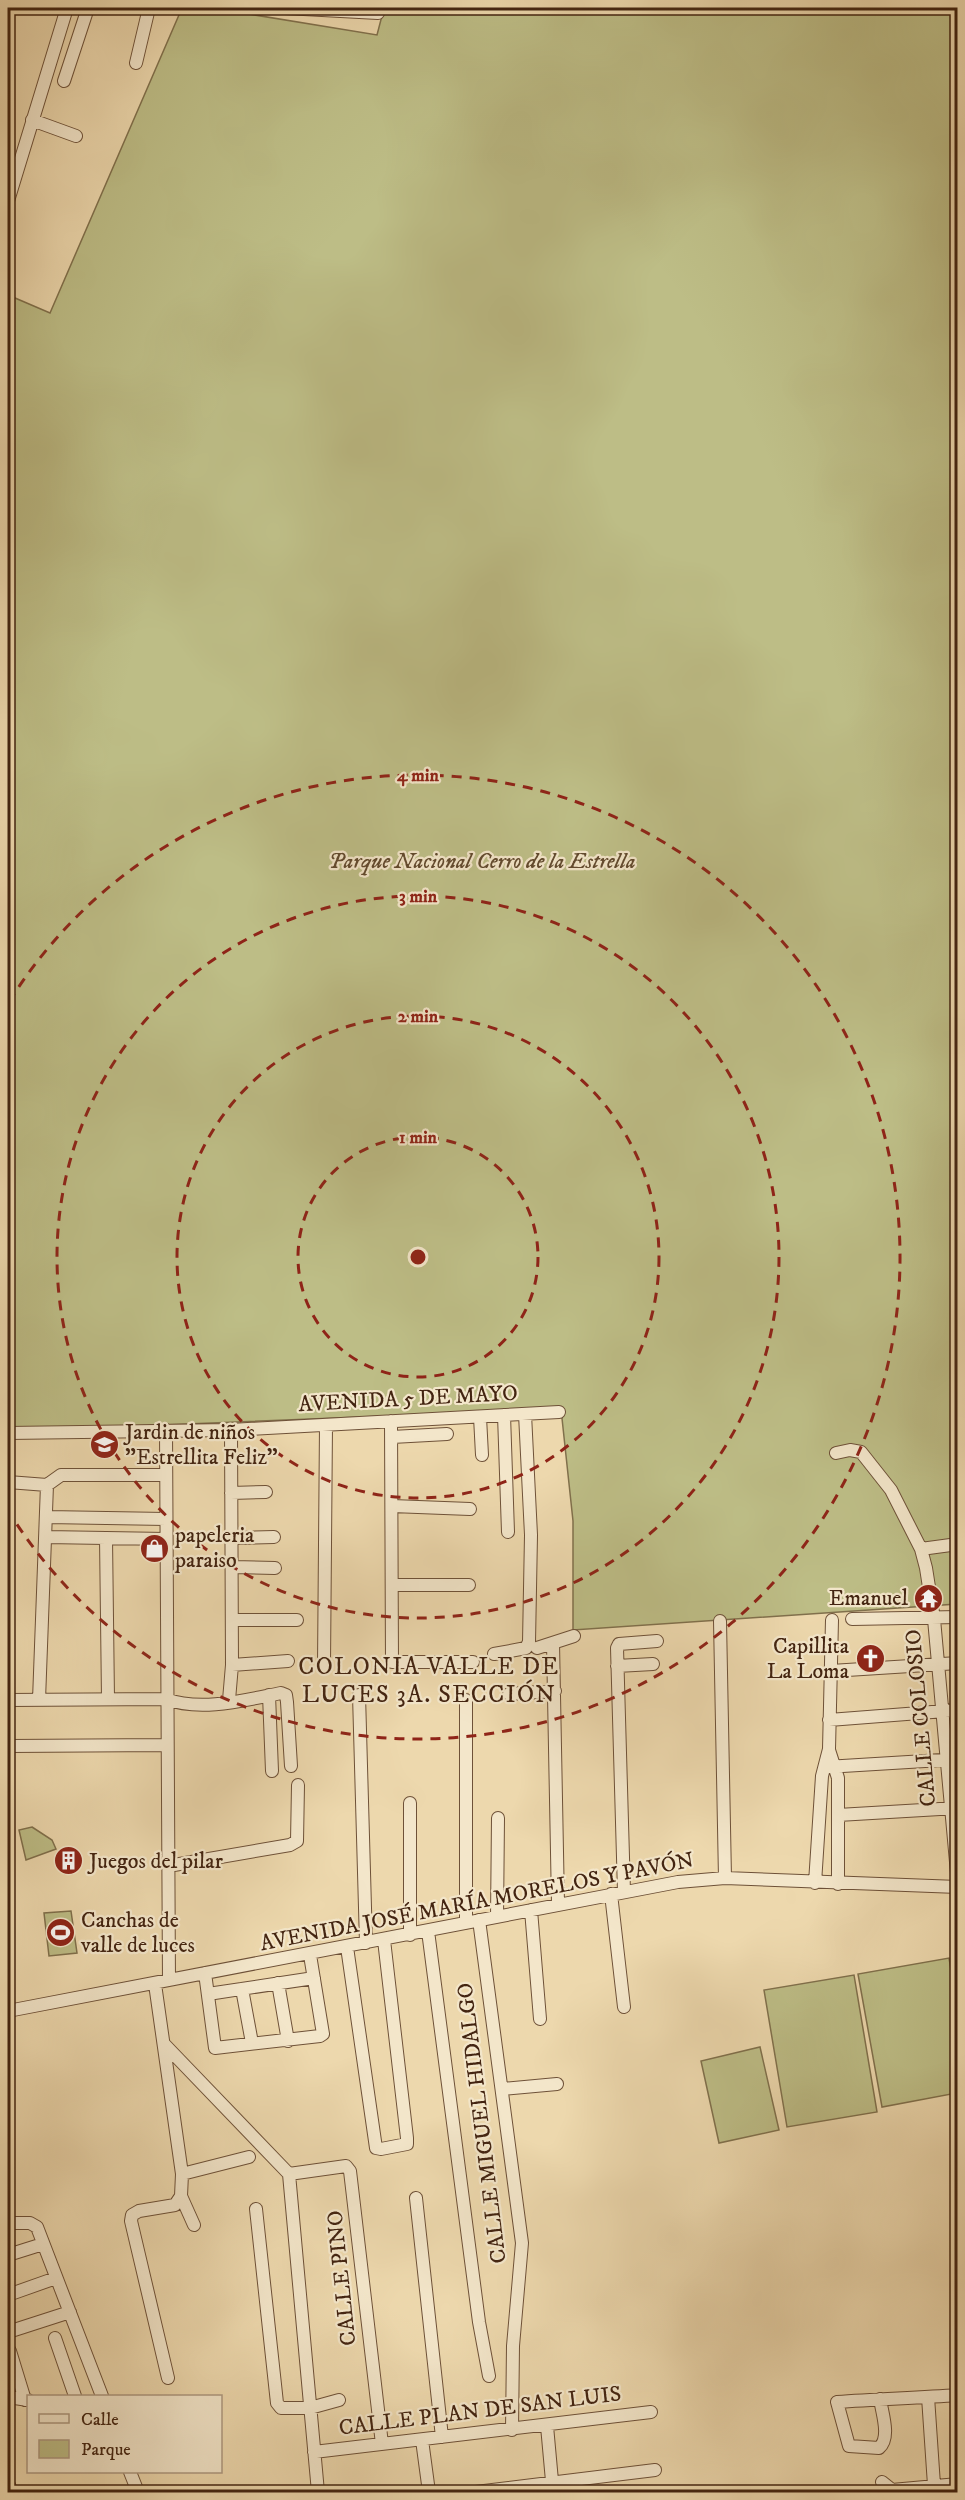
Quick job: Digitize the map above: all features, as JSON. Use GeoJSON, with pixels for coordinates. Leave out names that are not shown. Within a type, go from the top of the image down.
{"type":"FeatureCollection","features":[{"type":"Feature","properties":{"kind":"street"},"geometry":{"type":"LineString","coordinates":[[8,201],[67,8]]}},
{"type":"Feature","properties":{"kind":"street"},"geometry":{"type":"LineString","coordinates":[[64,81],[88,8]]}},
{"type":"Feature","properties":{"kind":"street"},"geometry":{"type":"LineString","coordinates":[[136,63],[149,8]]}},
{"type":"Feature","properties":{"kind":"street"},"geometry":{"type":"LineString","coordinates":[[285,8],[378,13]]}},
{"type":"Feature","properties":{"kind":"street"},"geometry":{"type":"LineString","coordinates":[[32,120],[76,136]]}},
{"type":"Feature","properties":{"kind":"street","name":"AVENIDA 5 DE MAYO"},"geometry":{"type":"LineString","coordinates":[[8,1433],[231,1430],[559,1412]]}},
{"type":"Feature","properties":{"kind":"street"},"geometry":{"type":"LineString","coordinates":[[494,1654],[526,1648],[529,1642],[531,1535],[525,1414]]}},
{"type":"Feature","properties":{"kind":"street"},"geometry":{"type":"LineString","coordinates":[[504,1415],[508,1532]]}},
{"type":"Feature","properties":{"kind":"street"},"geometry":{"type":"LineString","coordinates":[[480,1417],[482,1455]]}},
{"type":"Feature","properties":{"kind":"street"},"geometry":{"type":"LineString","coordinates":[[391,1421],[392,1662],[473,1662]]}},
{"type":"Feature","properties":{"kind":"street"},"geometry":{"type":"LineString","coordinates":[[324,1665],[326,1425]]}},
{"type":"Feature","properties":{"kind":"street"},"geometry":{"type":"LineString","coordinates":[[166,1430],[169,1980]]}},
{"type":"Feature","properties":{"kind":"street"},"geometry":{"type":"LineString","coordinates":[[229,1701],[232,1665],[231,1430]]}},
{"type":"Feature","properties":{"kind":"street"},"geometry":{"type":"LineString","coordinates":[[392,1437],[447,1434]]}},
{"type":"Feature","properties":{"kind":"street","name":"CALLE COLOSIO"},"geometry":{"type":"LineString","coordinates":[[836,1453],[850,1450],[861,1452],[891,1490],[921,1549],[934,1619],[940,1712],[951,1760],[957,1886]]}},
{"type":"Feature","properties":{"kind":"street"},"geometry":{"type":"LineString","coordinates":[[8,1482],[47,1485],[61,1475],[165,1475]]}},
{"type":"Feature","properties":{"kind":"street"},"geometry":{"type":"LineString","coordinates":[[39,1700],[47,1485]]}},
{"type":"Feature","properties":{"kind":"street"},"geometry":{"type":"LineString","coordinates":[[231,1493],[266,1492]]}},
{"type":"Feature","properties":{"kind":"street"},"geometry":{"type":"LineString","coordinates":[[392,1506],[470,1509]]}},
{"type":"Feature","properties":{"kind":"street"},"geometry":{"type":"LineString","coordinates":[[47,1516],[166,1519]]}},
{"type":"Feature","properties":{"kind":"street"},"geometry":{"type":"LineString","coordinates":[[46,1537],[166,1539]]}},
{"type":"Feature","properties":{"kind":"street"},"geometry":{"type":"LineString","coordinates":[[232,1538],[274,1537]]}},
{"type":"Feature","properties":{"kind":"street"},"geometry":{"type":"LineString","coordinates":[[106,1538],[108,1699]]}},
{"type":"Feature","properties":{"kind":"street"},"geometry":{"type":"LineString","coordinates":[[921,1549],[957,1544]]}},
{"type":"Feature","properties":{"kind":"street"},"geometry":{"type":"LineString","coordinates":[[232,1567],[275,1568]]}},
{"type":"Feature","properties":{"kind":"street"},"geometry":{"type":"LineString","coordinates":[[393,1585],[469,1585]]}},
{"type":"Feature","properties":{"kind":"street"},"geometry":{"type":"LineString","coordinates":[[852,1619],[957,1617]]}},
{"type":"Feature","properties":{"kind":"street"},"geometry":{"type":"LineString","coordinates":[[232,1620],[297,1620]]}},
{"type":"Feature","properties":{"kind":"street"},"geometry":{"type":"LineString","coordinates":[[720,1620],[725,1878]]}},
{"type":"Feature","properties":{"kind":"street"},"geometry":{"type":"LineString","coordinates":[[832,1620],[829,1749],[830,1767],[838,1778],[838,1884]]}},
{"type":"Feature","properties":{"kind":"street"},"geometry":{"type":"LineString","coordinates":[[537,1648],[574,1636]]}},
{"type":"Feature","properties":{"kind":"street"},"geometry":{"type":"LineString","coordinates":[[624,1892],[616,1648],[620,1644],[657,1641]]}},
{"type":"Feature","properties":{"kind":"street"},"geometry":{"type":"LineString","coordinates":[[553,1643],[558,1904]]}},
{"type":"Feature","properties":{"kind":"street"},"geometry":{"type":"LineString","coordinates":[[232,1665],[288,1661]]}},
{"type":"Feature","properties":{"kind":"street"},"geometry":{"type":"LineString","coordinates":[[831,1671],[957,1663]]}},
{"type":"Feature","properties":{"kind":"street"},"geometry":{"type":"LineString","coordinates":[[617,1666],[653,1664]]}},
{"type":"Feature","properties":{"kind":"street"},"geometry":{"type":"LineString","coordinates":[[509,1694],[555,1691]]}},
{"type":"Feature","properties":{"kind":"street"},"geometry":{"type":"LineString","coordinates":[[8,1700],[166,1700],[200,1706],[269,1695],[286,1695],[291,1766]]}},
{"type":"Feature","properties":{"kind":"street"},"geometry":{"type":"LineString","coordinates":[[269,1695],[272,1772]]}},
{"type":"Feature","properties":{"kind":"street"},"geometry":{"type":"LineString","coordinates":[[359,1695],[366,1943]]}},
{"type":"Feature","properties":{"kind":"street","name":"CALLE MIGUEL HIDALGO"},"geometry":{"type":"LineString","coordinates":[[466,1700],[473,1922],[502,2089],[522,2243],[513,2346],[512,2430]]}},
{"type":"Feature","properties":{"kind":"street"},"geometry":{"type":"LineString","coordinates":[[829,1720],[957,1710]]}},
{"type":"Feature","properties":{"kind":"street"},"geometry":{"type":"LineString","coordinates":[[8,1746],[166,1745]]}},
{"type":"Feature","properties":{"kind":"street"},"geometry":{"type":"LineString","coordinates":[[815,1883],[822,1776],[830,1767],[951,1760]]}},
{"type":"Feature","properties":{"kind":"street"},"geometry":{"type":"LineString","coordinates":[[168,1866],[290,1845],[297,1841],[298,1785]]}},
{"type":"Feature","properties":{"kind":"street"},"geometry":{"type":"LineString","coordinates":[[410,1803],[410,1935]]}},
{"type":"Feature","properties":{"kind":"street"},"geometry":{"type":"LineString","coordinates":[[838,1815],[953,1809]]}},
{"type":"Feature","properties":{"kind":"street"},"geometry":{"type":"LineString","coordinates":[[497,1917],[498,1818]]}},
{"type":"Feature","properties":{"kind":"street","name":"AVENIDA JOSÉ MARÍA MORELOS Y PAVÓN"},"geometry":{"type":"LineString","coordinates":[[8,2011],[678,1882],[725,1878],[838,1884],[957,1886]]}},
{"type":"Feature","properties":{"kind":"street"},"geometry":{"type":"LineString","coordinates":[[611,1894],[624,2007]]}},
{"type":"Feature","properties":{"kind":"street"},"geometry":{"type":"LineString","coordinates":[[531,1910],[540,2019]]}},
{"type":"Feature","properties":{"kind":"street"},"geometry":{"type":"LineString","coordinates":[[428,1931],[479,2322],[489,2376]]}},
{"type":"Feature","properties":{"kind":"street"},"geometry":{"type":"LineString","coordinates":[[347,1947],[376,2148],[402,2147],[407,2144],[407,2138],[384,1940]]}},
{"type":"Feature","properties":{"kind":"street"},"geometry":{"type":"LineString","coordinates":[[205,1973],[215,2048],[288,2041],[323,2034],[310,1954]]}},
{"type":"Feature","properties":{"kind":"street"},"geometry":{"type":"LineString","coordinates":[[208,1994],[314,1978]]}},
{"type":"Feature","properties":{"kind":"street"},"geometry":{"type":"LineString","coordinates":[[278,1983],[288,2041]]}},
{"type":"Feature","properties":{"kind":"street"},"geometry":{"type":"LineString","coordinates":[[155,1984],[182,2174],[181,2196],[194,2225]]}},
{"type":"Feature","properties":{"kind":"street"},"geometry":{"type":"LineString","coordinates":[[242,1989],[252,2043]]}},
{"type":"Feature","properties":{"kind":"street"},"geometry":{"type":"LineString","coordinates":[[165,2044],[289,2175],[318,2493]]}},
{"type":"Feature","properties":{"kind":"street"},"geometry":{"type":"LineString","coordinates":[[502,2089],[557,2084]]}},
{"type":"Feature","properties":{"kind":"street"},"geometry":{"type":"LineString","coordinates":[[182,2174],[249,2157]]}},
{"type":"Feature","properties":{"kind":"street","name":"CALLE PINO"},"geometry":{"type":"LineString","coordinates":[[289,2175],[334,2166],[346,2166],[350,2171],[382,2444]]}},
{"type":"Feature","properties":{"kind":"street"},"geometry":{"type":"LineString","coordinates":[[168,2378],[131,2221],[132,2215],[139,2211],[175,2205],[181,2196]]}},
{"type":"Feature","properties":{"kind":"street"},"geometry":{"type":"LineString","coordinates":[[416,2198],[442,2437]]}},
{"type":"Feature","properties":{"kind":"street"},"geometry":{"type":"LineString","coordinates":[[256,2209],[277,2403],[281,2408],[310,2408],[339,2400]]}},
{"type":"Feature","properties":{"kind":"street"},"geometry":{"type":"LineString","coordinates":[[13,2223],[30,2223],[37,2227],[101,2395]]}},
{"type":"Feature","properties":{"kind":"street"},"geometry":{"type":"LineString","coordinates":[[8,2255],[43,2244]]}},
{"type":"Feature","properties":{"kind":"street"},"geometry":{"type":"LineString","coordinates":[[8,2295],[56,2278]]}},
{"type":"Feature","properties":{"kind":"street"},"geometry":{"type":"LineString","coordinates":[[8,2332],[70,2312]]}},
{"type":"Feature","properties":{"kind":"street"},"geometry":{"type":"LineString","coordinates":[[55,2338],[74,2395]]}},
{"type":"Feature","properties":{"kind":"street"},"geometry":{"type":"LineString","coordinates":[[8,2397],[27,2400],[10,2351]]}},
{"type":"Feature","properties":{"kind":"street"},"geometry":{"type":"LineString","coordinates":[[880,2399],[886,2438],[883,2444],[879,2448],[849,2446],[837,2402],[880,2399],[957,2395]]}},
{"type":"Feature","properties":{"kind":"street"},"geometry":{"type":"LineString","coordinates":[[928,2397],[934,2485]]}},
{"type":"Feature","properties":{"kind":"street","name":"CALLE PLAN DE SAN LUIS"},"geometry":{"type":"LineString","coordinates":[[314,2452],[651,2412]]}},
{"type":"Feature","properties":{"kind":"street"},"geometry":{"type":"LineString","coordinates":[[547,2426],[552,2488]]}},
{"type":"Feature","properties":{"kind":"street"},"geometry":{"type":"LineString","coordinates":[[422,2440],[429,2493]]}},
{"type":"Feature","properties":{"kind":"street"},"geometry":{"type":"LineString","coordinates":[[476,2493],[552,2488],[655,2470]]}},
{"type":"Feature","properties":{"kind":"street"},"geometry":{"type":"LineString","coordinates":[[130,2473],[138,2493]]}},
{"type":"Feature","properties":{"kind":"street"},"geometry":{"type":"LineString","coordinates":[[882,2482],[892,2490],[957,2484]]}},
{"type":"Feature","properties":{"kind":"street"},"geometry":{"type":"LineString","coordinates":[[8,2483],[12,2493]]}},
{"type":"Feature","properties":{"kind":"green space","name":"Parque Nacional Cerro de la Estrella"},"geometry":{"type":"Polygon","coordinates":[[[182,8],[212,8],[377,35],[384,8],[957,8],[957,1604],[573,1630],[573,1521],[561,1409],[8,1431],[8,295],[50,313],[182,8]]]}},
{"type":"Feature","properties":{"kind":"green space"},"geometry":{"type":"Polygon","coordinates":[[[32,1827],[52,1840],[56,1849],[26,1860],[19,1830],[32,1827]]]}},
{"type":"Feature","properties":{"kind":"green space","name":"Canchas de valle de luces"},"geometry":{"type":"Polygon","coordinates":[[[71,1911],[77,1953],[49,1956],[44,1913],[71,1911]]]}},
{"type":"Feature","properties":{"kind":"green space"},"geometry":{"type":"Polygon","coordinates":[[[949,1958],[957,2005],[957,2093],[882,2107],[858,1974],[949,1958]]]}},
{"type":"Feature","properties":{"kind":"green space"},"geometry":{"type":"Polygon","coordinates":[[[854,1975],[877,2112],[787,2127],[764,1990],[854,1975]]]}},
{"type":"Feature","properties":{"kind":"green space"},"geometry":{"type":"Polygon","coordinates":[[[760,2047],[779,2130],[719,2143],[701,2061],[760,2047]]]}},
{"type":"Feature","properties":{"kind":"place","name":"Jardin de niños \"Estrellita Feliz\""},"geometry":{"type":"Point","coordinates":[104,1445]}},
{"type":"Feature","properties":{"kind":"place","name":"papeleria paraiso"},"geometry":{"type":"Point","coordinates":[154,1548]}},
{"type":"Feature","properties":{"kind":"place","name":"Emanuel"},"geometry":{"type":"Point","coordinates":[929,1598]}},
{"type":"Feature","properties":{"kind":"place","name":"Capillita La Loma"},"geometry":{"type":"Point","coordinates":[870,1659]}},
{"type":"Feature","properties":{"kind":"place","name":"Juegos del pilar"},"geometry":{"type":"Point","coordinates":[68,1861]}},
{"type":"Feature","properties":{"kind":"place","name":"Canchas de valle de luces"},"geometry":{"type":"Point","coordinates":[60,1933]}},
{"type":"Feature","properties":{"kind":"district","name":"COLONIA VALLE DE LUCES 3A. SECCIÓN"},"geometry":{"type":"Point","coordinates":[429,1681]}}]}
